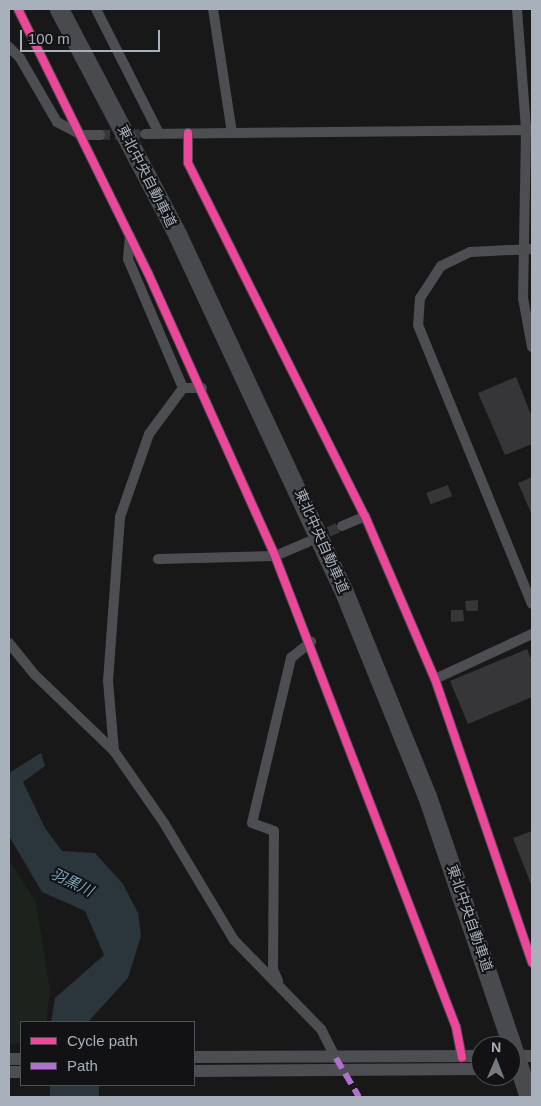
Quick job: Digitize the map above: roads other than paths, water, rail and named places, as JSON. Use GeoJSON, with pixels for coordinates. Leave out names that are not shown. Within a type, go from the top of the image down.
{"type":"FeatureCollection","features":[{"type":"Feature","properties":{"kind":"highway","name":"東北中央自動車道"},"geometry":{"type":"LineString","coordinates":[[59,9],[182,244],[342,587],[427,796],[511,1036]]}},
{"type":"Feature","properties":{"kind":"highway","name":"東北中央自動車道"},"geometry":{"type":"LineString","coordinates":[[71,9],[294,454],[438,802],[511,1036]]}},
{"type":"Feature","properties":{"kind":"highway","name":"東北中央自動車道"},"geometry":{"type":"LineString","coordinates":[[521,1058],[532,1079]]}},
{"type":"Feature","properties":{"kind":"highway","name":"東北中央自動車道"},"geometry":{"type":"LineString","coordinates":[[521,1069],[529,1097]]}},
{"type":"Feature","properties":{"kind":"street"},"geometry":{"type":"LineString","coordinates":[[18,9],[81,135],[202,388],[275,556],[311,642],[456,1028],[462,1057]]}},
{"type":"Feature","properties":{"kind":"street"},"geometry":{"type":"LineString","coordinates":[[96,9],[159,133]]}},
{"type":"Feature","properties":{"kind":"street"},"geometry":{"type":"LineString","coordinates":[[213,9],[232,132]]}},
{"type":"Feature","properties":{"kind":"street"},"geometry":{"type":"LineString","coordinates":[[517,9],[529,130],[521,249],[523,298],[532,347]]}},
{"type":"Feature","properties":{"kind":"street"},"geometry":{"type":"LineString","coordinates":[[9,47],[20,58],[57,122],[81,135],[100,135]]}},
{"type":"Feature","properties":{"kind":"street"},"geometry":{"type":"LineString","coordinates":[[145,134],[529,130]]}},
{"type":"Feature","properties":{"kind":"street"},"geometry":{"type":"LineString","coordinates":[[188,133],[188,163],[365,516],[435,680],[532,962]]}},
{"type":"Feature","properties":{"kind":"street"},"geometry":{"type":"LineString","coordinates":[[130,236],[128,259],[183,388]]}},
{"type":"Feature","properties":{"kind":"street"},"geometry":{"type":"LineString","coordinates":[[532,249],[470,252],[441,266],[420,298],[418,325],[532,604]]}},
{"type":"Feature","properties":{"kind":"street"},"geometry":{"type":"LineString","coordinates":[[183,388],[202,388]]}},
{"type":"Feature","properties":{"kind":"street"},"geometry":{"type":"LineString","coordinates":[[114,751],[108,681],[120,517],[148,434],[183,388]]}},
{"type":"Feature","properties":{"kind":"street"},"geometry":{"type":"LineString","coordinates":[[342,526],[365,516]]}},
{"type":"Feature","properties":{"kind":"street"},"geometry":{"type":"LineString","coordinates":[[158,559],[275,556],[308,542]]}},
{"type":"Feature","properties":{"kind":"street"},"geometry":{"type":"LineString","coordinates":[[435,680],[532,634]]}},
{"type":"Feature","properties":{"kind":"street"},"geometry":{"type":"LineString","coordinates":[[278,982],[273,969],[274,832],[252,823],[290,658],[311,642]]}},
{"type":"Feature","properties":{"kind":"street"},"geometry":{"type":"LineString","coordinates":[[9,643],[34,674],[114,751],[164,823],[234,940],[251,962],[278,982],[321,1029],[336,1058]]}},
{"type":"Feature","properties":{"kind":"street"},"geometry":{"type":"LineString","coordinates":[[521,1049],[532,1056]]}},
{"type":"Feature","properties":{"kind":"street"},"geometry":{"type":"LineString","coordinates":[[195,1057],[471,1057]]}},
{"type":"Feature","properties":{"kind":"street"},"geometry":{"type":"LineString","coordinates":[[195,1071],[471,1069]]}},
{"type":"Feature","properties":{"kind":"water","name":"羽黒川"},"geometry":{"type":"Polygon","coordinates":[[[41,753],[45,766],[23,782],[45,828],[62,851],[95,853],[123,884],[138,913],[141,936],[128,978],[89,1021],[51,1021],[55,998],[104,955],[85,911],[42,892],[9,836],[9,773],[41,753]]]}},
{"type":"Feature","properties":{"kind":"water"},"geometry":{"type":"Polygon","coordinates":[[[50,1086],[99,1086],[99,1097],[50,1097],[50,1086]]]}},
{"type":"Feature","properties":{"kind":"tunnel"},"geometry":{"type":"LineString","coordinates":[[100,135],[145,134]]}},
{"type":"Feature","properties":{"kind":"tunnel"},"geometry":{"type":"LineString","coordinates":[[315,538],[342,526]]}}]}
